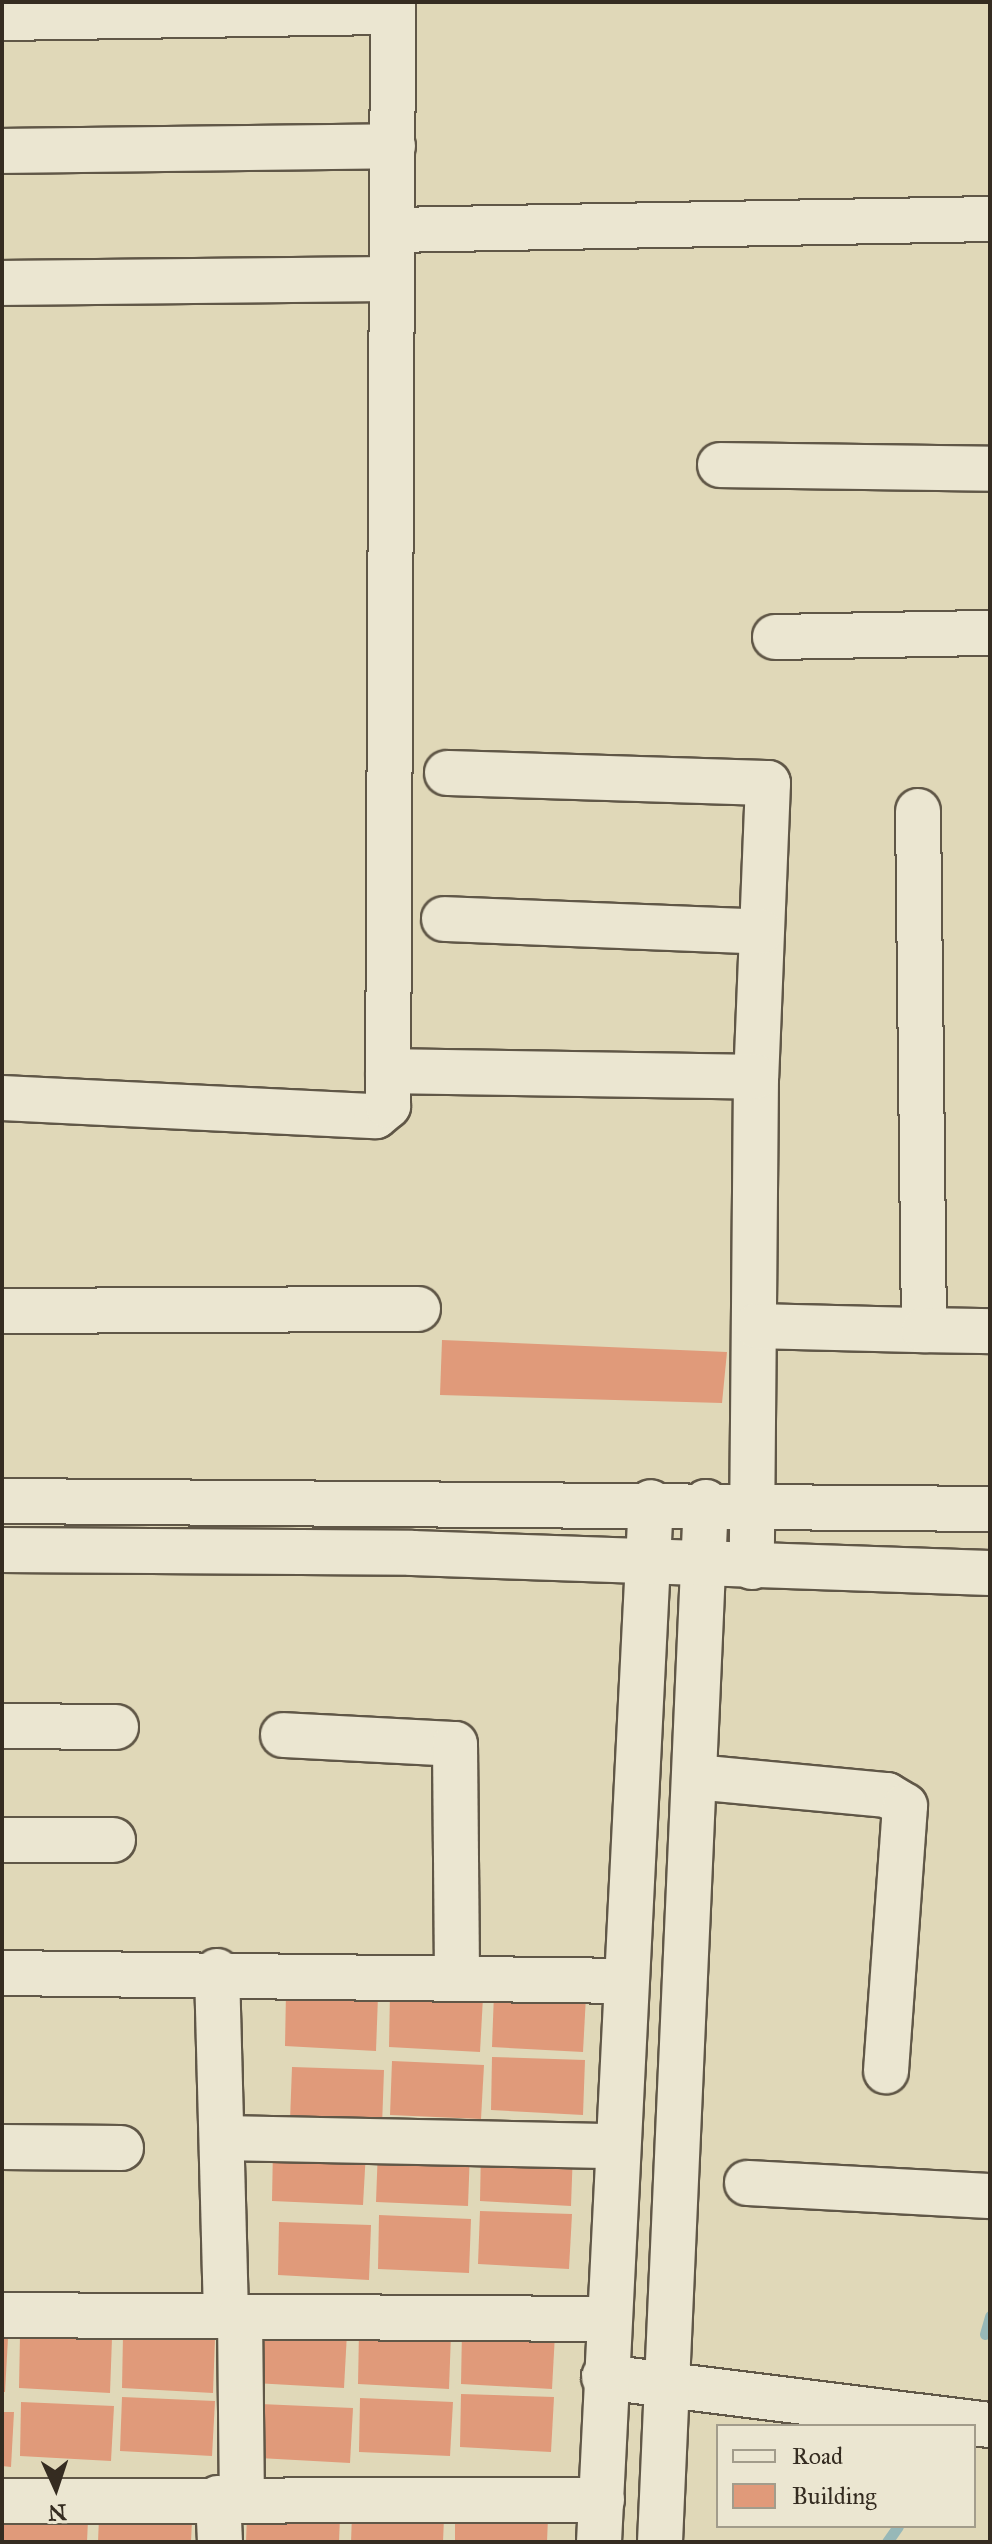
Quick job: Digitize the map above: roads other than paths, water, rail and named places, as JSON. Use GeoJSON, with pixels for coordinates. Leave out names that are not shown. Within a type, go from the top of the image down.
{"type":"FeatureCollection","features":[{"type":"Feature","properties":{"kind":"street"},"geometry":{"type":"LineString","coordinates":[[2,18],[393,7],[388,1106],[376,1116],[2,1098]]}},
{"type":"Feature","properties":{"kind":"street"},"geometry":{"type":"LineString","coordinates":[[2,151],[393,146]]}},
{"type":"Feature","properties":{"kind":"street"},"geometry":{"type":"LineString","coordinates":[[392,230],[990,219]]}},
{"type":"Feature","properties":{"kind":"street"},"geometry":{"type":"LineString","coordinates":[[2,283],[392,279]]}},
{"type":"Feature","properties":{"kind":"street"},"geometry":{"type":"LineString","coordinates":[[720,465],[990,469]]}},
{"type":"Feature","properties":{"kind":"street"},"geometry":{"type":"LineString","coordinates":[[775,637],[990,633]]}},
{"type":"Feature","properties":{"kind":"street"},"geometry":{"type":"LineString","coordinates":[[447,773],[768,783],[756,1077],[752,1567]]}},
{"type":"Feature","properties":{"kind":"street"},"geometry":{"type":"LineString","coordinates":[[918,811],[924,1330]]}},
{"type":"Feature","properties":{"kind":"street"},"geometry":{"type":"LineString","coordinates":[[444,919],[761,932]]}},
{"type":"Feature","properties":{"kind":"street"},"geometry":{"type":"LineString","coordinates":[[388,1071],[756,1077]]}},
{"type":"Feature","properties":{"kind":"street"},"geometry":{"type":"LineString","coordinates":[[2,1311],[418,1309]]}},
{"type":"Feature","properties":{"kind":"street"},"geometry":{"type":"LineString","coordinates":[[756,1326],[990,1331]]}},
{"type":"Feature","properties":{"kind":"street"},"geometry":{"type":"LineString","coordinates":[[2,1501],[754,1502],[990,1509]]}},
{"type":"Feature","properties":{"kind":"street"},"geometry":{"type":"LineString","coordinates":[[2,2501],[230,2498],[600,2521],[604,2377],[651,1502]]}},
{"type":"Feature","properties":{"kind":"street"},"geometry":{"type":"LineString","coordinates":[[660,2542],[706,1502]]}},
{"type":"Feature","properties":{"kind":"street"},"geometry":{"type":"LineString","coordinates":[[2,1550],[649,1562],[990,1573]]}},
{"type":"Feature","properties":{"kind":"street"},"geometry":{"type":"LineString","coordinates":[[2,1726],[116,1727]]}},
{"type":"Feature","properties":{"kind":"street"},"geometry":{"type":"LineString","coordinates":[[283,1735],[455,1744],[457,1978]]}},
{"type":"Feature","properties":{"kind":"street"},"geometry":{"type":"LineString","coordinates":[[695,1777],[887,1795],[905,1806],[886,2071]]}},
{"type":"Feature","properties":{"kind":"street"},"geometry":{"type":"LineString","coordinates":[[2,1840],[113,1840]]}},
{"type":"Feature","properties":{"kind":"street"},"geometry":{"type":"LineString","coordinates":[[2,1973],[217,1971],[626,1981]]}},
{"type":"Feature","properties":{"kind":"street"},"geometry":{"type":"LineString","coordinates":[[217,1971],[233,2316],[230,2498],[220,2542]]}},
{"type":"Feature","properties":{"kind":"street"},"geometry":{"type":"LineString","coordinates":[[223,2138],[616,2146]]}},
{"type":"Feature","properties":{"kind":"street"},"geometry":{"type":"LineString","coordinates":[[2,2147],[121,2148]]}},
{"type":"Feature","properties":{"kind":"street"},"geometry":{"type":"LineString","coordinates":[[747,2183],[990,2196]]}},
{"type":"Feature","properties":{"kind":"street"},"geometry":{"type":"LineString","coordinates":[[2,2315],[607,2319]]}},
{"type":"Feature","properties":{"kind":"street"},"geometry":{"type":"LineString","coordinates":[[604,2377],[990,2425]]}},
{"type":"Feature","properties":{"kind":"waterway"},"geometry":{"type":"LineString","coordinates":[[985,2334],[990,2316]]}},
{"type":"Feature","properties":{"kind":"waterway"},"geometry":{"type":"LineString","coordinates":[[887,2542],[897,2528]]}}]}
